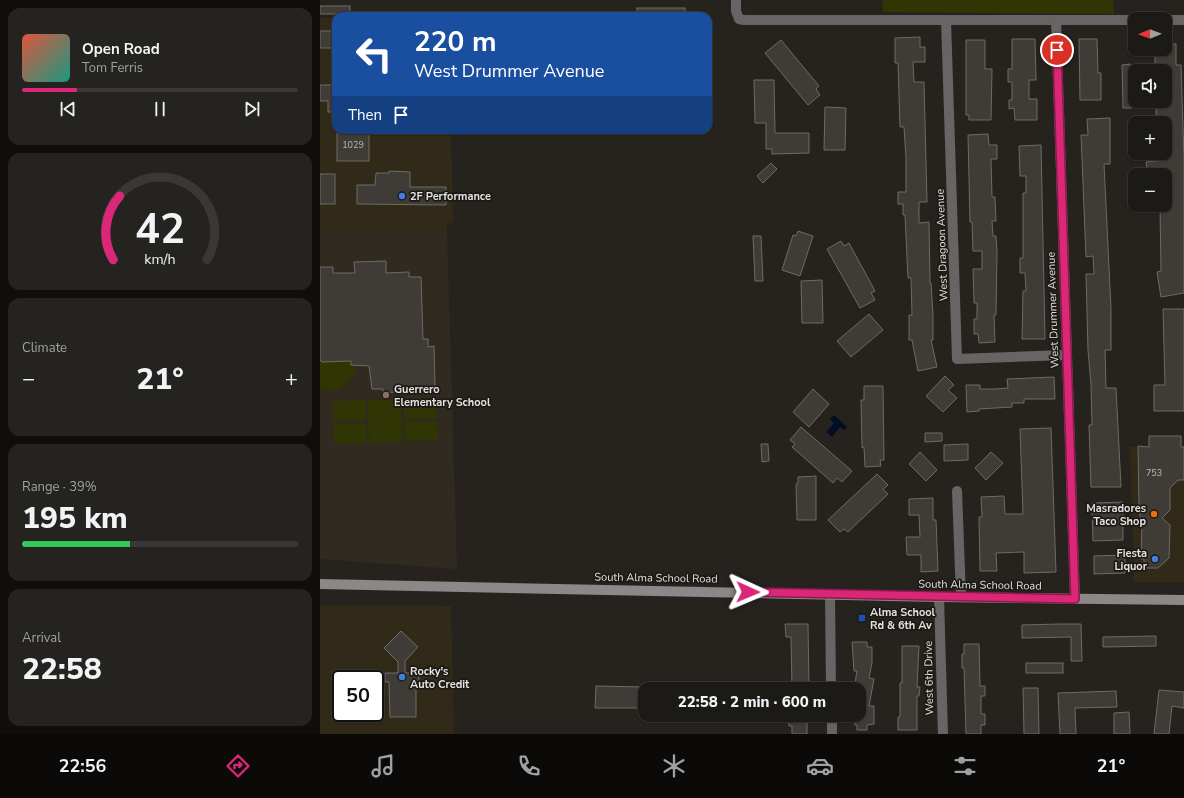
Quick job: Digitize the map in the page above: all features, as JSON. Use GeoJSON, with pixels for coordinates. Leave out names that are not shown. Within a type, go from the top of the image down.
{"type":"FeatureCollection","features":[{"type":"Feature","properties":{"kind":"main road","name":"South Alma School Road"},"geometry":{"type":"LineString","coordinates":[[320,584],[939,597],[1184,600]]}},
{"type":"Feature","properties":{"kind":"street"},"geometry":{"type":"LineString","coordinates":[[736,0],[736,12],[739,19],[1128,20]]}},
{"type":"Feature","properties":{"kind":"street","name":"West Dragoon Avenue"},"geometry":{"type":"LineString","coordinates":[[946,20],[957,359],[1067,355]]}},
{"type":"Feature","properties":{"kind":"street","name":"West Drummer Avenue"},"geometry":{"type":"LineString","coordinates":[[1056,20],[1075,599]]}},
{"type":"Feature","properties":{"kind":"street"},"geometry":{"type":"LineString","coordinates":[[1172,20],[1184,20]]}},
{"type":"Feature","properties":{"kind":"street"},"geometry":{"type":"LineString","coordinates":[[957,491],[961,597]]}},
{"type":"Feature","properties":{"kind":"street"},"geometry":{"type":"LineString","coordinates":[[830,594],[831,682]]}},
{"type":"Feature","properties":{"kind":"street","name":"West 6th Drive"},"geometry":{"type":"LineString","coordinates":[[939,597],[942,734]]}},
{"type":"Feature","properties":{"kind":"street"},"geometry":{"type":"LineString","coordinates":[[832,722],[832,734]]}},
{"type":"Feature","properties":{"kind":"shaded area"},"geometry":{"type":"Polygon","coordinates":[[[320,18],[332,18],[332,134],[451,134],[453,223],[447,223],[447,231],[320,229],[320,18]]]}},
{"type":"Feature","properties":{"kind":"shaded area","name":"Guerrero Elementary School"},"geometry":{"type":"Polygon","coordinates":[[[320,229],[447,231],[457,569],[320,559],[320,229]]]}},
{"type":"Feature","properties":{"kind":"shaded area"},"geometry":{"type":"Polygon","coordinates":[[[1130,447],[1184,447],[1184,582],[1134,582],[1130,447]]]}},
{"type":"Feature","properties":{"kind":"shaded area"},"geometry":{"type":"Polygon","coordinates":[[[320,605],[451,606],[454,734],[320,734],[320,605]]]}},
{"type":"Feature","properties":{"kind":"green space"},"geometry":{"type":"Polygon","coordinates":[[[882,0],[1113,0],[1114,14],[883,12],[882,0]]]}},
{"type":"Feature","properties":{"kind":"green space"},"geometry":{"type":"Polygon","coordinates":[[[320,360],[322,362],[351,361],[351,365],[355,365],[356,373],[339,390],[324,390],[320,386],[320,360]]]}},
{"type":"Feature","properties":{"kind":"green space"},"geometry":{"type":"Polygon","coordinates":[[[437,398],[437,418],[404,419],[404,399],[437,398]]]}},
{"type":"Feature","properties":{"kind":"green space"},"geometry":{"type":"Polygon","coordinates":[[[401,399],[402,442],[369,443],[368,400],[401,399]]]}},
{"type":"Feature","properties":{"kind":"green space"},"geometry":{"type":"Polygon","coordinates":[[[366,400],[366,420],[333,420],[333,401],[366,400]]]}},
{"type":"Feature","properties":{"kind":"green space"},"geometry":{"type":"Polygon","coordinates":[[[437,421],[438,440],[405,441],[404,422],[437,421]]]}},
{"type":"Feature","properties":{"kind":"green space"},"geometry":{"type":"Polygon","coordinates":[[[366,423],[367,443],[334,444],[333,424],[366,423]]]}},
{"type":"Feature","properties":{"kind":"water"},"geometry":{"type":"Polygon","coordinates":[[[834,415],[847,427],[844,430],[840,427],[832,437],[826,432],[834,423],[830,419],[834,415]]]}},
{"type":"Feature","properties":{"kind":"building"},"geometry":{"type":"Polygon","coordinates":[[[320,6],[350,6],[350,12],[320,14],[320,6]]]}},
{"type":"Feature","properties":{"kind":"building"},"geometry":{"type":"Polygon","coordinates":[[[637,8],[685,8],[685,12],[637,12],[637,8]]]}},
{"type":"Feature","properties":{"kind":"building"},"geometry":{"type":"Polygon","coordinates":[[[320,31],[332,31],[332,48],[320,48],[320,31]]]}},
{"type":"Feature","properties":{"kind":"building"},"geometry":{"type":"Polygon","coordinates":[[[920,37],[920,47],[925,47],[925,62],[913,62],[914,82],[924,82],[927,202],[919,202],[919,223],[929,222],[930,283],[933,314],[933,340],[931,340],[937,367],[918,371],[912,340],[909,340],[909,315],[912,315],[911,278],[908,278],[905,215],[903,215],[903,204],[898,204],[898,192],[906,192],[906,158],[904,127],[900,127],[898,63],[895,63],[895,38],[920,37]]]}},
{"type":"Feature","properties":{"kind":"building"},"geometry":{"type":"Polygon","coordinates":[[[1012,39],[1035,39],[1036,80],[1029,80],[1029,99],[1037,99],[1037,120],[1015,120],[1014,108],[1009,109],[1009,100],[1012,100],[1012,82],[1008,82],[1008,69],[1012,69],[1012,39]]]}},
{"type":"Feature","properties":{"kind":"building"},"geometry":{"type":"Polygon","coordinates":[[[1079,39],[1097,39],[1098,73],[1101,73],[1101,100],[1080,100],[1079,39]]]}},
{"type":"Feature","properties":{"kind":"building"},"geometry":{"type":"Polygon","coordinates":[[[781,40],[819,86],[816,89],[820,95],[808,105],[765,53],[781,40]]]}},
{"type":"Feature","properties":{"kind":"building"},"geometry":{"type":"Polygon","coordinates":[[[966,40],[985,40],[985,69],[992,69],[991,120],[969,120],[969,115],[966,115],[966,40]]]}},
{"type":"Feature","properties":{"kind":"building"},"geometry":{"type":"Polygon","coordinates":[[[1172,44],[1176,44],[1176,65],[1181,65],[1184,159],[1184,293],[1161,297],[1157,272],[1161,271],[1160,212],[1172,212],[1172,168],[1147,168],[1146,162],[1172,160],[1172,116],[1156,116],[1156,108],[1172,108],[1172,64],[1155,64],[1155,56],[1172,56],[1172,44]]]}},
{"type":"Feature","properties":{"kind":"building"},"geometry":{"type":"Polygon","coordinates":[[[1128,64],[1128,108],[1123,108],[1122,65],[1128,64]]]}},
{"type":"Feature","properties":{"kind":"building"},"geometry":{"type":"Polygon","coordinates":[[[754,80],[774,80],[775,133],[809,133],[809,153],[772,154],[772,149],[766,149],[766,123],[755,123],[754,80]]]}},
{"type":"Feature","properties":{"kind":"building"},"geometry":{"type":"Polygon","coordinates":[[[320,85],[332,85],[332,112],[328,112],[328,101],[320,101],[320,85]]]}},
{"type":"Feature","properties":{"kind":"building"},"geometry":{"type":"Polygon","coordinates":[[[825,107],[846,108],[845,150],[824,150],[825,107]]]}},
{"type":"Feature","properties":{"kind":"building"},"geometry":{"type":"Polygon","coordinates":[[[1110,118],[1110,164],[1104,164],[1111,309],[1111,350],[1105,350],[1106,388],[1116,388],[1121,487],[1091,487],[1089,425],[1092,425],[1086,274],[1094,274],[1093,256],[1086,257],[1081,135],[1088,135],[1087,119],[1110,118]]]}},
{"type":"Feature","properties":{"kind":"building"},"geometry":{"type":"Polygon","coordinates":[[[337,134],[369,134],[369,161],[337,161],[337,134]]]}},
{"type":"Feature","properties":{"kind":"building"},"geometry":{"type":"Polygon","coordinates":[[[988,134],[989,145],[997,145],[997,159],[991,159],[992,197],[995,197],[996,221],[992,221],[993,236],[996,236],[997,252],[996,315],[994,315],[995,342],[979,343],[978,334],[974,334],[974,319],[977,319],[977,303],[974,303],[973,269],[982,269],[982,251],[973,251],[972,222],[970,222],[968,135],[988,134]]]}},
{"type":"Feature","properties":{"kind":"building"},"geometry":{"type":"Polygon","coordinates":[[[1041,145],[1045,339],[1022,339],[1023,291],[1026,291],[1025,273],[1020,273],[1020,258],[1023,258],[1023,193],[1026,193],[1026,176],[1020,176],[1019,146],[1041,145]]]}},
{"type":"Feature","properties":{"kind":"building"},"geometry":{"type":"Polygon","coordinates":[[[771,163],[777,169],[763,183],[757,176],[771,163]]]}},
{"type":"Feature","properties":{"kind":"building","name":"2F Performance"},"geometry":{"type":"Polygon","coordinates":[[[389,171],[410,172],[410,187],[446,187],[446,205],[357,204],[357,185],[375,185],[376,173],[389,173],[389,171]]]}},
{"type":"Feature","properties":{"kind":"building"},"geometry":{"type":"Polygon","coordinates":[[[320,174],[335,174],[335,204],[320,204],[320,174]]]}},
{"type":"Feature","properties":{"kind":"building"},"geometry":{"type":"Polygon","coordinates":[[[798,231],[813,236],[800,276],[782,270],[793,235],[796,236],[798,231]]]}},
{"type":"Feature","properties":{"kind":"building"},"geometry":{"type":"Polygon","coordinates":[[[753,236],[761,236],[763,281],[755,281],[753,236]]]}},
{"type":"Feature","properties":{"kind":"building"},"geometry":{"type":"Polygon","coordinates":[[[841,241],[844,246],[849,243],[875,291],[871,293],[875,300],[860,308],[827,249],[841,241]]]}},
{"type":"Feature","properties":{"kind":"building"},"geometry":{"type":"Polygon","coordinates":[[[386,261],[386,273],[409,272],[409,277],[421,277],[423,339],[428,339],[428,347],[434,346],[435,388],[423,389],[423,392],[414,392],[413,389],[394,390],[394,392],[383,393],[383,389],[372,389],[369,366],[351,365],[351,361],[322,362],[320,360],[320,267],[333,267],[333,273],[355,273],[354,262],[386,261]]]}},
{"type":"Feature","properties":{"kind":"building"},"geometry":{"type":"Polygon","coordinates":[[[822,280],[823,323],[802,323],[801,281],[822,280]]]}},
{"type":"Feature","properties":{"kind":"building"},"geometry":{"type":"Polygon","coordinates":[[[1163,309],[1184,309],[1184,411],[1154,411],[1154,385],[1165,385],[1163,309]]]}},
{"type":"Feature","properties":{"kind":"building"},"geometry":{"type":"Polygon","coordinates":[[[869,314],[883,330],[851,357],[837,341],[869,314]]]}},
{"type":"Feature","properties":{"kind":"building"},"geometry":{"type":"Polygon","coordinates":[[[945,376],[954,385],[948,390],[957,398],[943,412],[926,396],[945,376]]]}},
{"type":"Feature","properties":{"kind":"building"},"geometry":{"type":"Polygon","coordinates":[[[1054,377],[1055,399],[1024,399],[1024,403],[1012,403],[1012,407],[979,409],[979,411],[967,412],[966,385],[980,385],[980,389],[1008,388],[1007,379],[1054,377]]]}},
{"type":"Feature","properties":{"kind":"building"},"geometry":{"type":"Polygon","coordinates":[[[864,386],[883,386],[884,460],[880,460],[881,466],[865,467],[864,447],[862,448],[861,400],[864,400],[864,386]]]}},
{"type":"Feature","properties":{"kind":"building"},"geometry":{"type":"Polygon","coordinates":[[[813,389],[829,404],[809,427],[793,412],[813,389]]]}},
{"type":"Feature","properties":{"kind":"building"},"geometry":{"type":"Polygon","coordinates":[[[801,427],[852,471],[842,482],[837,478],[833,483],[792,447],[795,444],[790,440],[801,427]]]}},
{"type":"Feature","properties":{"kind":"building"},"geometry":{"type":"Polygon","coordinates":[[[1051,428],[1056,572],[1024,573],[1024,552],[996,553],[997,571],[980,571],[979,517],[982,517],[981,497],[1004,496],[1005,514],[1023,514],[1020,429],[1051,428]]]}},
{"type":"Feature","properties":{"kind":"building"},"geometry":{"type":"Polygon","coordinates":[[[925,433],[942,433],[942,441],[925,442],[925,433]]]}},
{"type":"Feature","properties":{"kind":"building"},"geometry":{"type":"Polygon","coordinates":[[[1149,436],[1181,436],[1181,447],[1184,447],[1184,480],[1178,480],[1170,488],[1170,510],[1162,518],[1170,525],[1169,558],[1158,568],[1144,568],[1144,559],[1141,559],[1142,522],[1140,522],[1139,505],[1138,446],[1149,447],[1149,436]]]}},
{"type":"Feature","properties":{"kind":"building"},"geometry":{"type":"Polygon","coordinates":[[[761,444],[768,444],[769,461],[762,462],[761,444]]]}},
{"type":"Feature","properties":{"kind":"building"},"geometry":{"type":"Polygon","coordinates":[[[968,444],[968,460],[944,461],[944,445],[968,444]]]}},
{"type":"Feature","properties":{"kind":"building"},"geometry":{"type":"Polygon","coordinates":[[[920,452],[937,470],[926,481],[909,464],[920,452]]]}},
{"type":"Feature","properties":{"kind":"building"},"geometry":{"type":"Polygon","coordinates":[[[991,452],[1003,463],[986,480],[975,468],[991,452]]]}},
{"type":"Feature","properties":{"kind":"building"},"geometry":{"type":"Polygon","coordinates":[[[877,474],[888,485],[883,489],[888,494],[848,532],[844,529],[840,532],[828,520],[877,474]]]}},
{"type":"Feature","properties":{"kind":"building"},"geometry":{"type":"Polygon","coordinates":[[[816,476],[816,520],[797,520],[796,484],[798,483],[798,477],[816,476]]]}},
{"type":"Feature","properties":{"kind":"building"},"geometry":{"type":"Polygon","coordinates":[[[933,498],[933,520],[936,520],[938,571],[921,572],[921,555],[907,555],[906,537],[920,537],[919,515],[909,515],[909,499],[933,498]]]}},
{"type":"Feature","properties":{"kind":"building"},"geometry":{"type":"Polygon","coordinates":[[[1123,502],[1123,540],[1093,541],[1092,503],[1123,502]]]}},
{"type":"Feature","properties":{"kind":"building"},"geometry":{"type":"Polygon","coordinates":[[[1125,555],[1125,573],[1094,574],[1094,556],[1125,555]]]}},
{"type":"Feature","properties":{"kind":"building"},"geometry":{"type":"Polygon","coordinates":[[[785,624],[808,624],[809,682],[792,682],[791,637],[786,637],[785,624]]]}},
{"type":"Feature","properties":{"kind":"building"},"geometry":{"type":"Polygon","coordinates":[[[1081,624],[1082,661],[1071,661],[1071,637],[1022,638],[1022,625],[1081,624]]]}},
{"type":"Feature","properties":{"kind":"building","name":"Rocky's Auto Credit"},"geometry":{"type":"Polygon","coordinates":[[[401,631],[418,647],[405,661],[405,673],[419,673],[419,682],[416,682],[416,717],[390,717],[389,682],[385,682],[385,673],[398,673],[398,662],[384,648],[401,631]]]}},
{"type":"Feature","properties":{"kind":"building"},"geometry":{"type":"Polygon","coordinates":[[[1156,636],[1156,646],[1103,647],[1103,637],[1156,636]]]}},
{"type":"Feature","properties":{"kind":"building"},"geometry":{"type":"Polygon","coordinates":[[[852,642],[867,642],[867,647],[872,647],[872,663],[869,678],[874,679],[869,706],[874,706],[874,724],[867,725],[867,730],[857,730],[857,725],[855,725],[855,722],[866,722],[866,682],[855,682],[857,671],[854,671],[852,642]]]}},
{"type":"Feature","properties":{"kind":"building"},"geometry":{"type":"Polygon","coordinates":[[[964,644],[979,644],[980,686],[985,686],[985,696],[981,696],[981,714],[985,714],[985,725],[981,725],[981,734],[966,734],[964,668],[962,668],[964,644]]]}},
{"type":"Feature","properties":{"kind":"building"},"geometry":{"type":"Polygon","coordinates":[[[902,646],[919,646],[917,687],[920,687],[919,696],[917,696],[917,730],[898,730],[898,717],[900,717],[900,683],[902,683],[902,646]]]}},
{"type":"Feature","properties":{"kind":"building"},"geometry":{"type":"Polygon","coordinates":[[[1026,663],[1063,663],[1063,673],[1026,673],[1026,663]]]}},
{"type":"Feature","properties":{"kind":"building"},"geometry":{"type":"Polygon","coordinates":[[[596,686],[638,687],[638,708],[595,708],[596,686]]]}},
{"type":"Feature","properties":{"kind":"building"},"geometry":{"type":"Polygon","coordinates":[[[1023,688],[1038,688],[1039,734],[1024,734],[1023,688]]]}},
{"type":"Feature","properties":{"kind":"building"},"geometry":{"type":"Polygon","coordinates":[[[1159,690],[1184,692],[1184,708],[1172,706],[1169,734],[1154,734],[1159,690]]]}},
{"type":"Feature","properties":{"kind":"building"},"geometry":{"type":"Polygon","coordinates":[[[1116,691],[1117,707],[1075,708],[1076,734],[1060,734],[1058,693],[1116,691]]]}},
{"type":"Feature","properties":{"kind":"building"},"geometry":{"type":"Polygon","coordinates":[[[1129,712],[1130,734],[1114,734],[1114,713],[1129,712]]]}},
{"type":"Feature","properties":{"kind":"building"},"geometry":{"type":"Polygon","coordinates":[[[789,722],[807,722],[807,734],[792,734],[792,726],[789,726],[789,722]]]}},
{"type":"Feature","properties":{"kind":"place","name":"2F Performance"},"geometry":{"type":"Point","coordinates":[402,196]}},
{"type":"Feature","properties":{"kind":"place","name":"Guerrero Elementary School"},"geometry":{"type":"Point","coordinates":[386,395]}},
{"type":"Feature","properties":{"kind":"place","name":"Masradores Taco Shop"},"geometry":{"type":"Point","coordinates":[1154,514]}},
{"type":"Feature","properties":{"kind":"place","name":"Fiesta Liquor"},"geometry":{"type":"Point","coordinates":[1155,559]}},
{"type":"Feature","properties":{"kind":"place","name":"Alma School Rd & 6th Av"},"geometry":{"type":"Point","coordinates":[862,618]}},
{"type":"Feature","properties":{"kind":"place","name":"Rocky's Auto Credit"},"geometry":{"type":"Point","coordinates":[402,677]}},
{"type":"Feature","properties":{"kind":"route"},"geometry":{"type":"LineString","coordinates":[[748,592],[1075,599],[1057,50]]}}]}
